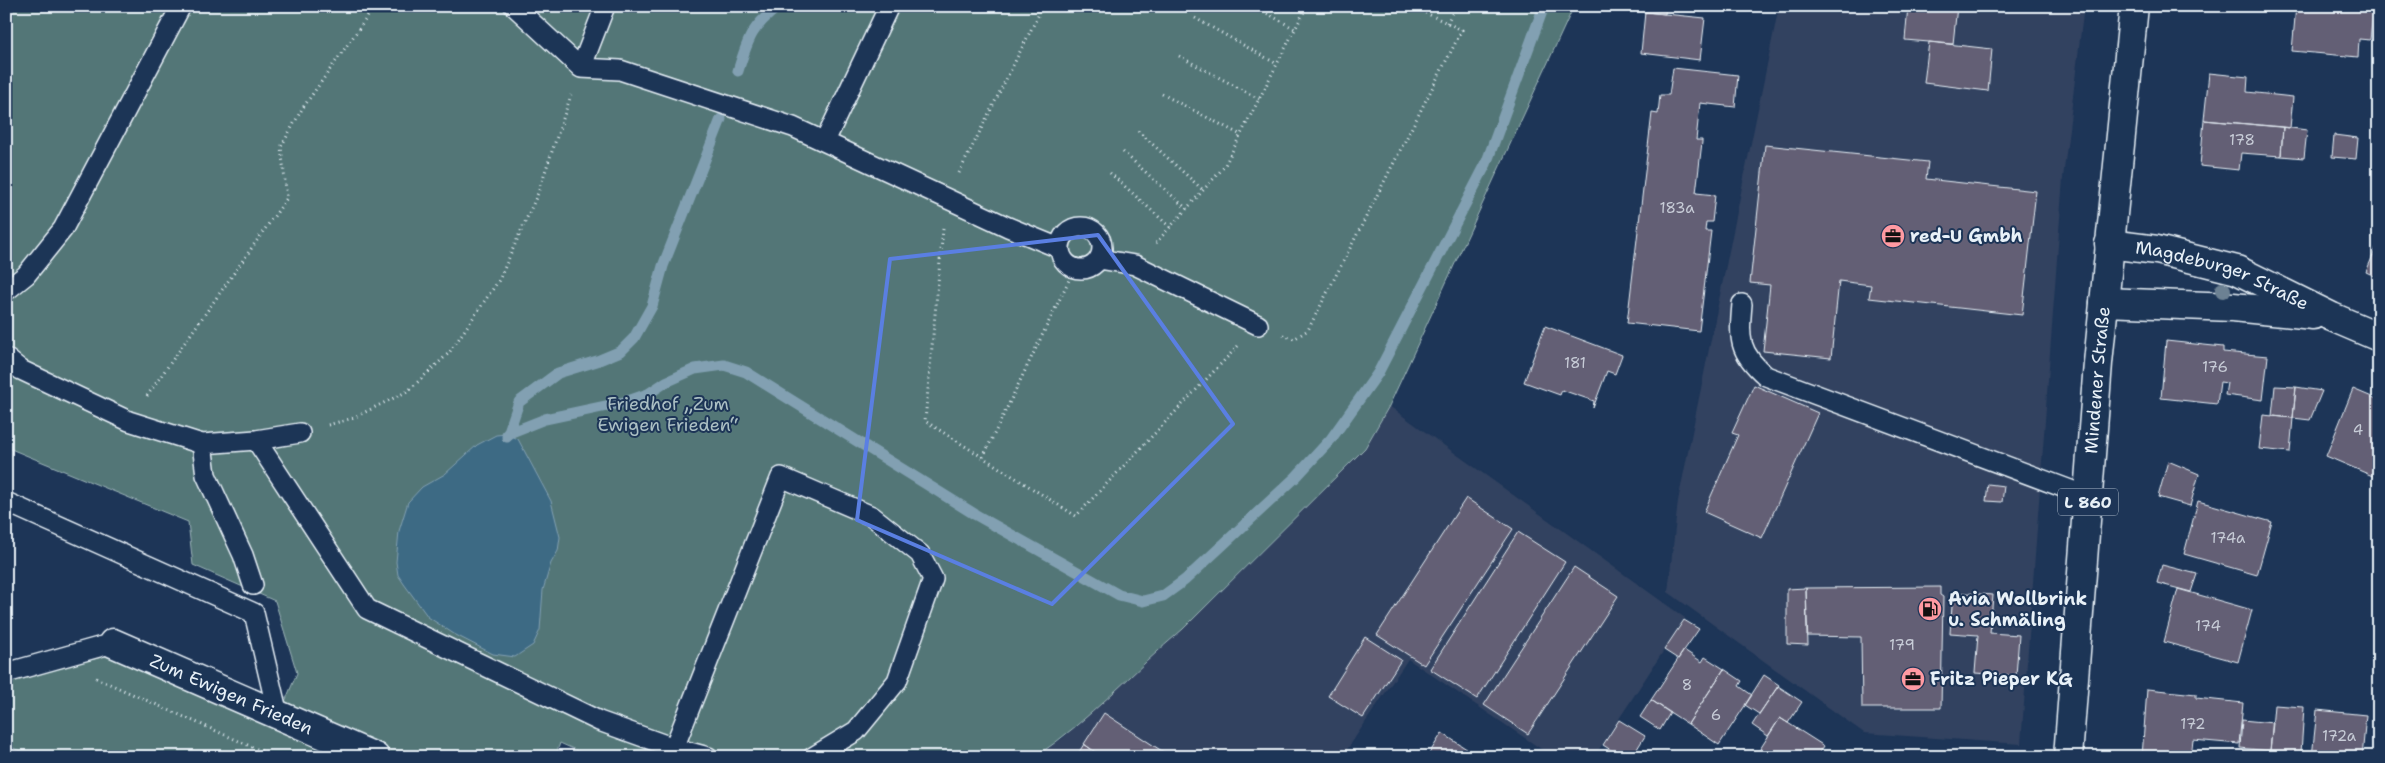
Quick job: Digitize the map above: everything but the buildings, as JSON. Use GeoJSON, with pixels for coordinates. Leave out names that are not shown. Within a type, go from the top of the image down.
{"type":"FeatureCollection","features":[{"type":"Feature","properties":{"kind":"street","name":"Mindener Straße"},"geometry":{"type":"LineString","coordinates":[[2068,757],[2109,244],[2134,6]]}},
{"type":"Feature","properties":{"kind":"street","name":"Magdeburger Straße"},"geometry":{"type":"LineString","coordinates":[[2109,244],[2157,250],[2237,270],[2332,317],[2379,337]]}},
{"type":"Feature","properties":{"kind":"street","name":"Magdeburger Straße"},"geometry":{"type":"LineString","coordinates":[[2104,302],[2233,307],[2332,317]]}},
{"type":"Feature","properties":{"kind":"street","name":"Zum Ewigen Frieden"},"geometry":{"type":"LineString","coordinates":[[113,643],[375,757]]}},
{"type":"Feature","properties":{"kind":"lane"},"geometry":{"type":"LineString","coordinates":[[6,291],[26,276],[63,229],[181,6]]}},
{"type":"Feature","properties":{"kind":"lane"},"geometry":{"type":"LineString","coordinates":[[514,6],[580,68],[620,70],[793,127],[1008,227],[1059,248]]}},
{"type":"Feature","properties":{"kind":"lane"},"geometry":{"type":"LineString","coordinates":[[580,68],[605,6]]}},
{"type":"Feature","properties":{"kind":"lane"},"geometry":{"type":"LineString","coordinates":[[826,141],[889,6]]}},
{"type":"Feature","properties":{"kind":"lane"},"geometry":{"type":"LineString","coordinates":[[1074,228],[1087,228],[1098,235],[1102,247],[1099,259],[1088,268],[1074,269],[1063,261],[1059,248],[1063,236],[1074,228]]}},
{"type":"Feature","properties":{"kind":"lane"},"geometry":{"type":"LineString","coordinates":[[1099,259],[1135,265],[1258,325]]}},
{"type":"Feature","properties":{"kind":"lane"},"geometry":{"type":"LineString","coordinates":[[1742,304],[1739,338],[1750,363],[1766,376],[2089,497]]}},
{"type":"Feature","properties":{"kind":"lane"},"geometry":{"type":"LineString","coordinates":[[6,358],[21,370],[129,421],[202,444],[256,440],[300,433]]}},
{"type":"Feature","properties":{"kind":"lane"},"geometry":{"type":"LineString","coordinates":[[256,440],[367,609],[599,721],[674,748],[708,757]]}},
{"type":"Feature","properties":{"kind":"lane"},"geometry":{"type":"LineString","coordinates":[[202,444],[206,475],[243,555],[253,585]]}},
{"type":"Feature","properties":{"kind":"lane"},"geometry":{"type":"LineString","coordinates":[[674,748],[781,476],[872,516],[920,554],[933,579],[897,681],[856,731],[813,757]]}},
{"type":"Feature","properties":{"kind":"lane"},"geometry":{"type":"LineString","coordinates":[[6,502],[254,613],[278,715]]}},
{"type":"Feature","properties":{"kind":"lane"},"geometry":{"type":"LineString","coordinates":[[6,673],[113,643]]}},
{"type":"Feature","properties":{"kind":"path"},"geometry":{"type":"LineString","coordinates":[[129,421],[287,198],[280,147],[302,109],[374,6]]}},
{"type":"Feature","properties":{"kind":"path"},"geometry":{"type":"LineString","coordinates":[[1254,6],[1295,29]]}},
{"type":"Feature","properties":{"kind":"path"},"geometry":{"type":"LineString","coordinates":[[1135,265],[1224,167],[1307,6]]}},
{"type":"Feature","properties":{"kind":"path"},"geometry":{"type":"LineString","coordinates":[[925,421],[1076,516],[1258,325],[1294,339],[1308,330],[1462,30],[1411,6]]}},
{"type":"Feature","properties":{"kind":"path"},"geometry":{"type":"LineString","coordinates":[[1447,23],[1456,6]]}},
{"type":"Feature","properties":{"kind":"path"},"geometry":{"type":"LineString","coordinates":[[1195,18],[1277,64]]}},
{"type":"Feature","properties":{"kind":"path"},"geometry":{"type":"LineString","coordinates":[[1179,56],[1259,99]]}},
{"type":"Feature","properties":{"kind":"path"},"geometry":{"type":"LineString","coordinates":[[300,433],[353,418],[408,391],[449,353],[499,280],[538,193],[580,68]]}},
{"type":"Feature","properties":{"kind":"path"},"geometry":{"type":"LineString","coordinates":[[1162,94],[1241,135]]}},
{"type":"Feature","properties":{"kind":"path"},"geometry":{"type":"LineString","coordinates":[[1138,131],[1204,191]]}},
{"type":"Feature","properties":{"kind":"path"},"geometry":{"type":"LineString","coordinates":[[1124,152],[1187,209]]}},
{"type":"Feature","properties":{"kind":"path"},"geometry":{"type":"LineString","coordinates":[[1110,173],[1170,227]]}},
{"type":"Feature","properties":{"kind":"path"},"geometry":{"type":"LineString","coordinates":[[983,458],[1074,269]]}},
{"type":"Feature","properties":{"kind":"path"},"geometry":{"type":"LineString","coordinates":[[52,659],[275,757]]}},
{"type":"Feature","properties":{"kind":"highlighted area"},"geometry":{"type":"Polygon","coordinates":[[[1098,235],[1233,424],[1052,604],[857,520],[890,259],[1098,235]]]}},
{"type":"Feature","properties":{"kind":"shaded area"},"geometry":{"type":"Polygon","coordinates":[[[1779,6],[2084,6],[2063,178],[2021,744],[1864,733],[1668,592],[1678,501],[1779,6]]]}},
{"type":"Feature","properties":{"kind":"shaded area"},"geometry":{"type":"Polygon","coordinates":[[[1389,406],[1685,618],[1594,757],[1553,757],[1408,659],[1342,757],[1035,757],[1063,738],[1213,600],[1365,448],[1389,406]]]}},
{"type":"Feature","properties":{"kind":"shaded area"},"geometry":{"type":"Polygon","coordinates":[[[507,434],[518,439],[551,501],[560,537],[558,551],[551,563],[543,590],[540,630],[533,645],[515,657],[493,654],[454,634],[428,617],[398,575],[396,562],[399,531],[408,502],[422,487],[445,474],[477,445],[496,435],[507,434]]]}},
{"type":"Feature","properties":{"kind":"green space","name":"Friedhof „Zum Ewigen Frieden“"},"geometry":{"type":"Polygon","coordinates":[[[6,6],[1574,6],[1389,406],[1365,448],[1183,629],[1074,728],[1035,757],[591,757],[560,743],[555,757],[34,757],[6,745],[6,681],[106,656],[274,728],[297,673],[275,601],[193,565],[188,522],[6,447],[6,6]]]}},
{"type":"Feature","properties":{"kind":"waterway"},"geometry":{"type":"LineString","coordinates":[[738,71],[748,42],[756,27],[779,6]]}},
{"type":"Feature","properties":{"kind":"waterway"},"geometry":{"type":"LineString","coordinates":[[507,434],[545,419],[625,402],[648,394],[666,382],[695,369],[724,365],[746,372],[976,515],[1119,595],[1143,601],[1163,596],[1185,580],[1296,477],[1331,439],[1378,373],[1486,164],[1544,6]]}},
{"type":"Feature","properties":{"kind":"waterway"},"geometry":{"type":"LineString","coordinates":[[507,437],[519,402],[558,373],[597,361],[621,351],[634,338],[652,306],[663,266],[721,119]]}},
{"type":"Feature","properties":{"kind":"place","name":"red-U Gmbh"},"geometry":{"type":"Point","coordinates":[1893,236]}},
{"type":"Feature","properties":{"kind":"place","name":"Avia Wollbrink u. Schmäling"},"geometry":{"type":"Point","coordinates":[1930,609]}},
{"type":"Feature","properties":{"kind":"place","name":"Fritz Pieper KG"},"geometry":{"type":"Point","coordinates":[1913,679]}}]}
